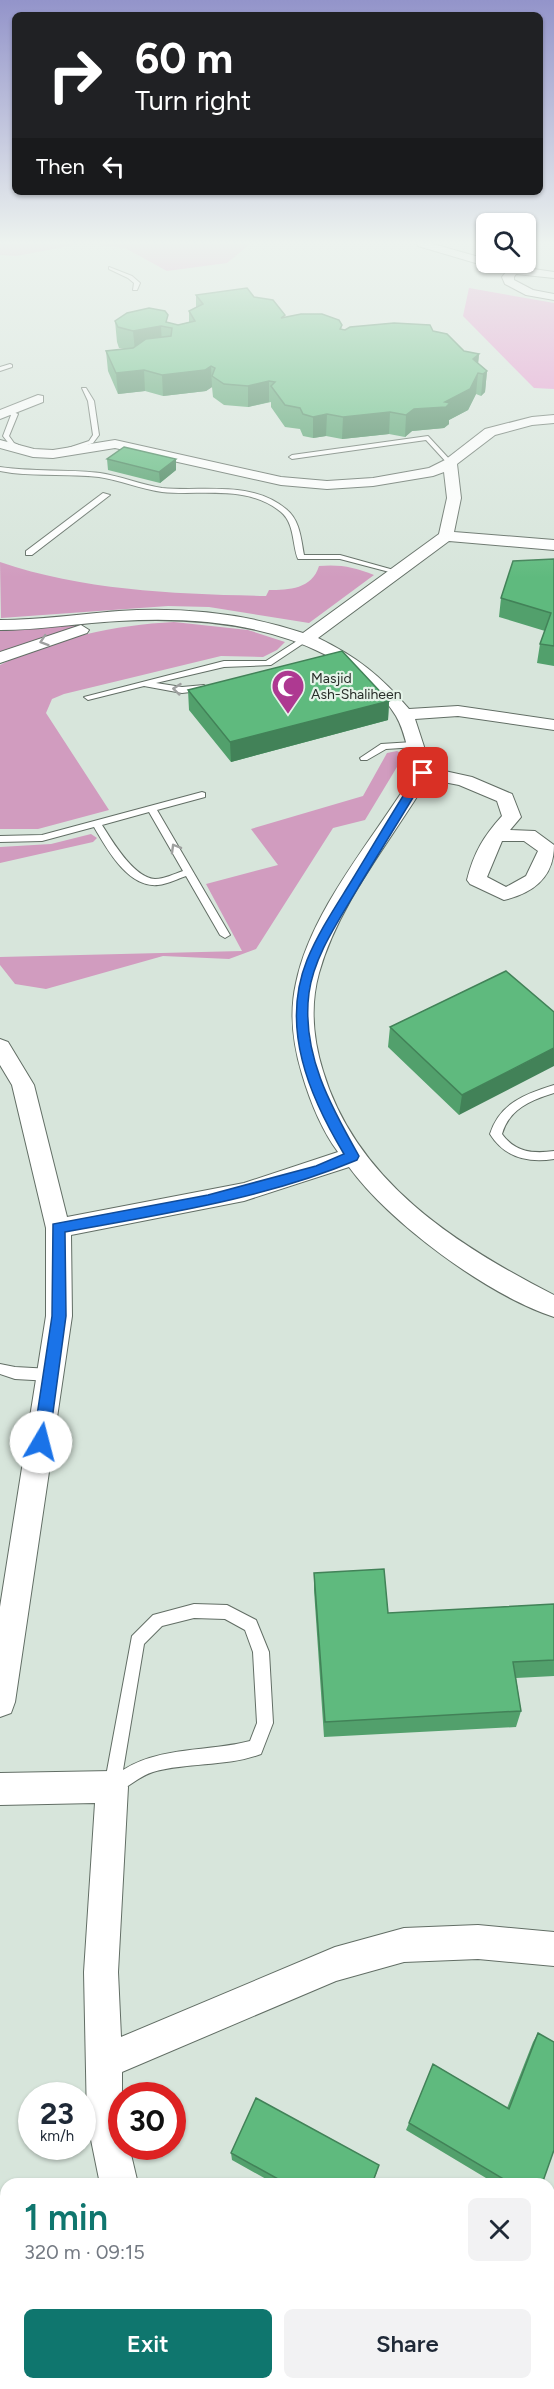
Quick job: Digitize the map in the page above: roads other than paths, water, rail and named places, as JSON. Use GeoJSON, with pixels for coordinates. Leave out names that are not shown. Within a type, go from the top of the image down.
{"type":"FeatureCollection","features":[{"type":"Feature","properties":{"kind":"street"},"geometry":{"type":"LineString","coordinates":[[5,413],[38,399]]}},
{"type":"Feature","properties":{"kind":"street"},"geometry":{"type":"LineString","coordinates":[[0,444],[33,453],[53,454],[115,444],[281,481],[327,485],[433,472],[450,463],[476,440],[490,432],[532,421],[554,419]]}},
{"type":"Feature","properties":{"kind":"street"},"geometry":{"type":"LineString","coordinates":[[446,536],[454,498],[450,463]]}},
{"type":"Feature","properties":{"kind":"street"},"geometry":{"type":"LineString","coordinates":[[306,639],[446,536],[554,545]]}},
{"type":"Feature","properties":{"kind":"street"},"geometry":{"type":"LineString","coordinates":[[0,658],[78,631],[163,615]]}},
{"type":"Feature","properties":{"kind":"street"},"geometry":{"type":"LineString","coordinates":[[0,625],[163,615],[236,620],[306,639],[358,666],[382,687],[404,715],[423,773]]}},
{"type":"Feature","properties":{"kind":"street"},"geometry":{"type":"LineString","coordinates":[[404,715],[458,711],[554,724]]}},
{"type":"Feature","properties":{"kind":"street"},"geometry":{"type":"LineString","coordinates":[[423,773],[451,776],[478,784],[505,798],[512,817],[493,836]]}},
{"type":"Feature","properties":{"kind":"street"},"geometry":{"type":"LineString","coordinates":[[423,773],[328,929],[313,960],[303,993],[303,1033],[311,1075],[330,1120],[352,1156],[412,1220],[500,1281],[554,1307]]}},
{"type":"Feature","properties":{"kind":"street"},"geometry":{"type":"LineString","coordinates":[[0,1047],[23,1084],[58,1228],[59,1316],[0,1702]]}},
{"type":"Feature","properties":{"kind":"street"},"geometry":{"type":"LineString","coordinates":[[58,1228],[208,1200],[309,1173],[352,1156]]}},
{"type":"Feature","properties":{"kind":"street"},"geometry":{"type":"LineString","coordinates":[[0,1789],[112,1787],[101,1972],[105,2120],[118,2178]]}},
{"type":"Feature","properties":{"kind":"street"},"geometry":{"type":"LineString","coordinates":[[103,2062],[335,1964],[404,1945],[478,1942],[554,1949]]}},
{"type":"Feature","properties":{"kind":"lane"},"geometry":{"type":"LineString","coordinates":[[0,369],[10,366]]}},
{"type":"Feature","properties":{"kind":"lane"},"geometry":{"type":"LineString","coordinates":[[5,413],[15,414],[6,436],[12,444],[25,450],[47,452],[76,448],[91,442],[96,435],[91,401],[84,388]]}},
{"type":"Feature","properties":{"kind":"lane"},"geometry":{"type":"LineString","coordinates":[[292,457],[428,438],[450,463]]}},
{"type":"Feature","properties":{"kind":"lane"},"geometry":{"type":"LineString","coordinates":[[0,469],[32,473],[97,475],[164,490],[235,491],[261,497],[278,506],[292,520],[301,557],[340,557],[397,572]]}},
{"type":"Feature","properties":{"kind":"lane"},"geometry":{"type":"LineString","coordinates":[[29,552],[106,495]]}},
{"type":"Feature","properties":{"kind":"lane"},"geometry":{"type":"LineString","coordinates":[[88,697],[224,664],[267,668],[306,639]]}},
{"type":"Feature","properties":{"kind":"lane"},"geometry":{"type":"LineString","coordinates":[[143,684],[182,690],[216,687]]}},
{"type":"Feature","properties":{"kind":"lane"},"geometry":{"type":"LineString","coordinates":[[364,758],[384,746],[413,745]]}},
{"type":"Feature","properties":{"kind":"lane"},"geometry":{"type":"LineString","coordinates":[[0,839],[42,838],[202,795]]}},
{"type":"Feature","properties":{"kind":"lane"},"geometry":{"type":"LineString","coordinates":[[152,810],[225,935]]}},
{"type":"Feature","properties":{"kind":"lane"},"geometry":{"type":"LineString","coordinates":[[97,824],[109,844],[138,878],[155,882],[189,872]]}},
{"type":"Feature","properties":{"kind":"lane"},"geometry":{"type":"LineString","coordinates":[[554,1089],[509,1109],[498,1120],[496,1134],[502,1144],[515,1153],[532,1158],[554,1155]]}},
{"type":"Feature","properties":{"kind":"lane"},"geometry":{"type":"LineString","coordinates":[[0,1369],[15,1373],[51,1374]]}},
{"type":"Feature","properties":{"kind":"lane"},"geometry":{"type":"LineString","coordinates":[[194,1611],[227,1612],[251,1625],[261,1652],[266,1724],[255,1748],[230,1755],[181,1759],[140,1769],[112,1787],[137,1641],[158,1620],[194,1611]]}},
{"type":"Feature","properties":{"kind":"place","name":"Masjid Ash-Shaliheen"},"geometry":{"type":"Point","coordinates":[288,715]}}]}
